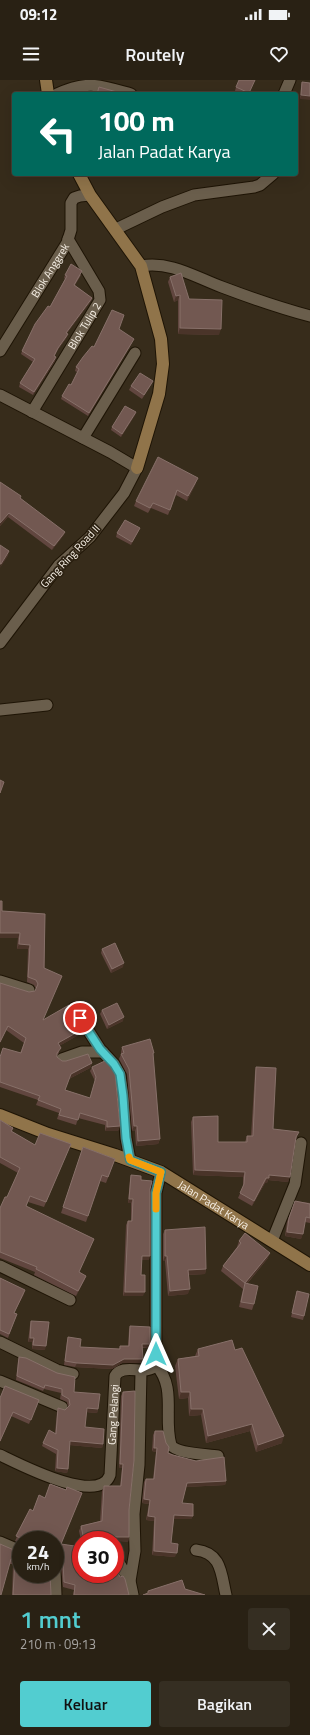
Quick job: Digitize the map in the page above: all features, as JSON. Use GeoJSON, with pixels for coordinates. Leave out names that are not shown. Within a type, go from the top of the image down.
{"type":"FeatureCollection","features":[{"type":"Feature","properties":{"kind":"main road"},"geometry":{"type":"LineString","coordinates":[[46,80],[48,92]]}},
{"type":"Feature","properties":{"kind":"main road"},"geometry":{"type":"LineString","coordinates":[[81,176],[90,195],[116,229],[140,266],[161,339],[163,364],[159,394],[137,468]]}},
{"type":"Feature","properties":{"kind":"main road","name":"Jalan Padat Karya"},"geometry":{"type":"LineString","coordinates":[[0,1115],[48,1134],[130,1160],[161,1172],[310,1265]]}},
{"type":"Feature","properties":{"kind":"street"},"geometry":{"type":"LineString","coordinates":[[285,92],[290,80]]}},
{"type":"Feature","properties":{"kind":"street"},"geometry":{"type":"LineString","coordinates":[[61,92],[81,83],[96,84],[124,92]]}},
{"type":"Feature","properties":{"kind":"street"},"geometry":{"type":"LineString","coordinates":[[116,229],[162,207],[194,195],[254,187],[270,176]]}},
{"type":"Feature","properties":{"kind":"street","name":"Blok Anggrek"},"geometry":{"type":"LineString","coordinates":[[0,351],[68,239],[71,230],[71,203],[74,198],[90,195]]}},
{"type":"Feature","properties":{"kind":"street","name":"Blok Tulip 2"},"geometry":{"type":"LineString","coordinates":[[32,412],[100,300],[99,291],[68,239]]}},
{"type":"Feature","properties":{"kind":"street"},"geometry":{"type":"LineString","coordinates":[[140,266],[150,264],[171,266],[275,307],[310,316]]}},
{"type":"Feature","properties":{"kind":"street"},"geometry":{"type":"LineString","coordinates":[[83,438],[135,353]]}},
{"type":"Feature","properties":{"kind":"street"},"geometry":{"type":"LineString","coordinates":[[0,395],[137,468]]}},
{"type":"Feature","properties":{"kind":"street","name":"Gang Ring Road II"},"geometry":{"type":"LineString","coordinates":[[0,642],[59,565],[90,537],[124,493],[137,468]]}},
{"type":"Feature","properties":{"kind":"street"},"geometry":{"type":"LineString","coordinates":[[0,710],[47,705]]}},
{"type":"Feature","properties":{"kind":"street"},"geometry":{"type":"LineString","coordinates":[[0,981],[29,990]]}},
{"type":"Feature","properties":{"kind":"street"},"geometry":{"type":"LineString","coordinates":[[74,1008],[103,1052],[114,1064],[120,1074],[126,1138],[130,1160]]}},
{"type":"Feature","properties":{"kind":"street"},"geometry":{"type":"LineString","coordinates":[[62,1059],[82,1052],[103,1052]]}},
{"type":"Feature","properties":{"kind":"street"},"geometry":{"type":"LineString","coordinates":[[272,1241],[295,1184],[301,1143]]}},
{"type":"Feature","properties":{"kind":"street"},"geometry":{"type":"LineString","coordinates":[[161,1172],[156,1193],[156,1365],[162,1372],[169,1397],[169,1439],[173,1448],[218,1456]]}},
{"type":"Feature","properties":{"kind":"street"},"geometry":{"type":"LineString","coordinates":[[0,1266],[70,1300]]}},
{"type":"Feature","properties":{"kind":"street"},"geometry":{"type":"LineString","coordinates":[[0,1342],[57,1370],[74,1374]]}},
{"type":"Feature","properties":{"kind":"street","name":"Gang Pelangi"},"geometry":{"type":"LineString","coordinates":[[0,1455],[56,1480],[76,1484],[104,1484],[108,1481],[110,1475],[115,1376],[120,1371],[150,1370],[156,1365]]}},
{"type":"Feature","properties":{"kind":"street"},"geometry":{"type":"LineString","coordinates":[[132,1595],[130,1581],[135,1551],[134,1514],[139,1460],[141,1370]]}},
{"type":"Feature","properties":{"kind":"street"},"geometry":{"type":"LineString","coordinates":[[0,1381],[62,1407]]}},
{"type":"Feature","properties":{"kind":"street"},"geometry":{"type":"LineString","coordinates":[[0,1542],[12,1547]]}},
{"type":"Feature","properties":{"kind":"street"},"geometry":{"type":"LineString","coordinates":[[196,1550],[210,1554],[216,1558],[226,1595]]}},
{"type":"Feature","properties":{"kind":"street"},"geometry":{"type":"LineString","coordinates":[[124,1571],[130,1581]]}},
{"type":"Feature","properties":{"kind":"street"},"geometry":{"type":"LineString","coordinates":[[56,1583],[56,1595]]}},
{"type":"Feature","properties":{"kind":"building"},"geometry":{"type":"Polygon","coordinates":[[[239,80],[255,80],[249,92],[236,87],[239,80]]]}},
{"type":"Feature","properties":{"kind":"building"},"geometry":{"type":"Polygon","coordinates":[[[302,82],[310,83],[310,96],[301,95],[302,82]]]}},
{"type":"Feature","properties":{"kind":"building"},"geometry":{"type":"Polygon","coordinates":[[[99,87],[117,92],[98,92],[99,87]]]}},
{"type":"Feature","properties":{"kind":"building"},"geometry":{"type":"Polygon","coordinates":[[[71,264],[82,271],[74,285],[92,298],[66,333],[68,334],[54,356],[56,357],[34,392],[20,383],[35,359],[22,351],[35,324],[48,306],[50,307],[67,276],[65,275],[71,264]]]}},
{"type":"Feature","properties":{"kind":"building"},"geometry":{"type":"Polygon","coordinates":[[[181,273],[189,299],[222,300],[221,329],[180,328],[180,295],[176,296],[170,277],[181,273]]]}},
{"type":"Feature","properties":{"kind":"building"},"geometry":{"type":"Polygon","coordinates":[[[112,310],[124,315],[119,329],[134,339],[89,413],[62,396],[69,384],[71,385],[79,369],[76,367],[92,346],[94,347],[112,310]]]}},
{"type":"Feature","properties":{"kind":"building"},"geometry":{"type":"Polygon","coordinates":[[[140,373],[153,381],[144,395],[131,386],[140,373]]]}},
{"type":"Feature","properties":{"kind":"building"},"geometry":{"type":"Polygon","coordinates":[[[125,406],[136,412],[122,434],[112,427],[125,406]]]}},
{"type":"Feature","properties":{"kind":"building"},"geometry":{"type":"Polygon","coordinates":[[[158,457],[198,478],[188,496],[177,490],[170,510],[153,503],[150,508],[136,501],[158,457]]]}},
{"type":"Feature","properties":{"kind":"building"},"geometry":{"type":"Polygon","coordinates":[[[0,482],[21,496],[20,498],[65,532],[54,546],[9,513],[0,523],[0,482]]]}},
{"type":"Feature","properties":{"kind":"building"},"geometry":{"type":"Polygon","coordinates":[[[125,520],[140,528],[132,542],[117,533],[125,520]]]}},
{"type":"Feature","properties":{"kind":"building"},"geometry":{"type":"Polygon","coordinates":[[[0,545],[9,551],[1,564],[0,564],[0,545]]]}},
{"type":"Feature","properties":{"kind":"building"},"geometry":{"type":"Polygon","coordinates":[[[0,780],[4,782],[0,793],[0,780]]]}},
{"type":"Feature","properties":{"kind":"building"},"geometry":{"type":"Polygon","coordinates":[[[0,901],[2,901],[2,911],[45,914],[44,968],[62,976],[43,1020],[69,1005],[83,1029],[58,1043],[61,1048],[57,1053],[57,1057],[62,1061],[66,1061],[88,1054],[92,1063],[71,1074],[65,1090],[90,1098],[96,1077],[92,1067],[107,1060],[115,1073],[120,1126],[107,1127],[107,1121],[80,1113],[78,1120],[59,1115],[61,1109],[38,1100],[40,1096],[0,1082],[0,1057],[3,1048],[21,1053],[26,1038],[8,1026],[0,1042],[0,983],[29,992],[35,991],[38,984],[36,980],[28,977],[30,945],[19,944],[20,933],[0,933],[0,901]]]}},
{"type":"Feature","properties":{"kind":"building"},"geometry":{"type":"Polygon","coordinates":[[[115,943],[124,963],[112,969],[102,949],[115,943]]]}},
{"type":"Feature","properties":{"kind":"building"},"geometry":{"type":"Polygon","coordinates":[[[117,1003],[124,1017],[109,1025],[102,1010],[117,1003]]]}},
{"type":"Feature","properties":{"kind":"building"},"geometry":{"type":"Polygon","coordinates":[[[150,1039],[154,1053],[160,1139],[138,1141],[137,1126],[134,1126],[129,1069],[121,1054],[124,1053],[122,1047],[150,1039]]]}},
{"type":"Feature","properties":{"kind":"building"},"geometry":{"type":"Polygon","coordinates":[[[256,1067],[276,1068],[273,1129],[299,1132],[296,1137],[290,1177],[269,1175],[269,1178],[266,1178],[254,1201],[240,1193],[244,1184],[245,1172],[195,1170],[193,1117],[218,1116],[218,1142],[247,1142],[247,1136],[253,1136],[256,1067]]]}},
{"type":"Feature","properties":{"kind":"building"},"geometry":{"type":"Polygon","coordinates":[[[0,1120],[13,1128],[11,1131],[35,1145],[40,1133],[71,1144],[46,1202],[30,1196],[26,1206],[94,1239],[79,1272],[86,1276],[78,1291],[36,1269],[37,1267],[0,1252],[0,1208],[5,1197],[7,1197],[20,1168],[0,1157],[0,1120]]]}},
{"type":"Feature","properties":{"kind":"building"},"geometry":{"type":"Polygon","coordinates":[[[83,1147],[115,1159],[108,1177],[102,1175],[88,1216],[63,1207],[83,1147]]]}},
{"type":"Feature","properties":{"kind":"building"},"geometry":{"type":"Polygon","coordinates":[[[131,1175],[141,1176],[141,1180],[152,1181],[150,1189],[150,1256],[142,1256],[141,1275],[145,1275],[145,1292],[125,1292],[128,1221],[132,1221],[133,1199],[129,1199],[131,1175]]]}},
{"type":"Feature","properties":{"kind":"building"},"geometry":{"type":"Polygon","coordinates":[[[295,1201],[310,1204],[310,1218],[306,1217],[303,1234],[287,1232],[289,1218],[295,1201]]]}},
{"type":"Feature","properties":{"kind":"building"},"geometry":{"type":"Polygon","coordinates":[[[205,1227],[206,1269],[188,1270],[190,1289],[170,1291],[167,1256],[165,1256],[165,1230],[205,1227]]]}},
{"type":"Feature","properties":{"kind":"building"},"geometry":{"type":"Polygon","coordinates":[[[245,1233],[270,1253],[245,1283],[223,1266],[241,1243],[239,1241],[245,1233]]]}},
{"type":"Feature","properties":{"kind":"building"},"geometry":{"type":"Polygon","coordinates":[[[0,1278],[25,1290],[14,1313],[17,1314],[9,1334],[0,1330],[0,1278]]]}},
{"type":"Feature","properties":{"kind":"building"},"geometry":{"type":"Polygon","coordinates":[[[245,1283],[258,1286],[254,1304],[241,1302],[245,1283]]]}},
{"type":"Feature","properties":{"kind":"building"},"geometry":{"type":"Polygon","coordinates":[[[297,1291],[309,1294],[304,1316],[292,1313],[297,1291]]]}},
{"type":"Feature","properties":{"kind":"building"},"geometry":{"type":"Polygon","coordinates":[[[31,1321],[49,1322],[46,1346],[33,1345],[34,1338],[30,1338],[31,1321]]]}},
{"type":"Feature","properties":{"kind":"building"},"geometry":{"type":"Polygon","coordinates":[[[130,1326],[150,1327],[150,1344],[142,1344],[143,1359],[124,1359],[113,1365],[65,1361],[68,1337],[81,1339],[80,1347],[120,1349],[120,1346],[129,1346],[130,1326]]]}},
{"type":"Feature","properties":{"kind":"building"},"geometry":{"type":"Polygon","coordinates":[[[232,1340],[235,1350],[242,1348],[284,1436],[258,1445],[252,1424],[208,1436],[203,1409],[191,1409],[190,1392],[181,1392],[178,1359],[199,1356],[198,1349],[232,1340]]]}},
{"type":"Feature","properties":{"kind":"building"},"geometry":{"type":"Polygon","coordinates":[[[19,1357],[26,1358],[57,1373],[75,1377],[74,1392],[100,1394],[98,1409],[87,1408],[85,1427],[104,1429],[103,1444],[70,1441],[68,1469],[57,1468],[58,1450],[43,1443],[49,1430],[56,1434],[58,1408],[65,1410],[70,1405],[69,1399],[62,1395],[62,1389],[45,1385],[44,1388],[17,1376],[19,1357]]]}},
{"type":"Feature","properties":{"kind":"building"},"geometry":{"type":"Polygon","coordinates":[[[5,1386],[39,1400],[31,1420],[13,1412],[0,1441],[0,1398],[5,1386]]]}},
{"type":"Feature","properties":{"kind":"building"},"geometry":{"type":"Polygon","coordinates":[[[135,1391],[134,1460],[129,1510],[129,1537],[124,1537],[124,1531],[82,1531],[81,1526],[102,1521],[104,1486],[121,1486],[123,1464],[120,1464],[123,1392],[135,1391]]]}},
{"type":"Feature","properties":{"kind":"building"},"geometry":{"type":"Polygon","coordinates":[[[155,1431],[163,1431],[166,1443],[169,1447],[168,1453],[173,1455],[196,1461],[224,1457],[226,1481],[187,1483],[182,1503],[193,1504],[193,1516],[174,1515],[171,1543],[178,1544],[177,1553],[154,1551],[155,1517],[148,1516],[150,1500],[144,1499],[146,1479],[154,1479],[157,1448],[154,1448],[155,1431]]]}},
{"type":"Feature","properties":{"kind":"building"},"geometry":{"type":"Polygon","coordinates":[[[50,1484],[66,1490],[67,1487],[82,1493],[64,1537],[64,1531],[19,1531],[30,1509],[33,1511],[39,1495],[45,1498],[50,1484]]]}},
{"type":"Feature","properties":{"kind":"building"},"geometry":{"type":"Polygon","coordinates":[[[0,1544],[12,1549],[12,1559],[0,1595],[0,1544]]]}},
{"type":"Feature","properties":{"kind":"building"},"geometry":{"type":"Polygon","coordinates":[[[64,1544],[72,1546],[72,1583],[124,1583],[124,1578],[129,1595],[74,1595],[75,1585],[64,1582],[64,1544]]]}},
{"type":"Feature","properties":{"kind":"building"},"geometry":{"type":"Polygon","coordinates":[[[182,1580],[185,1589],[205,1595],[143,1595],[148,1593],[148,1591],[182,1580]]]}},
{"type":"Feature","properties":{"kind":"building"},"geometry":{"type":"Polygon","coordinates":[[[14,1583],[50,1583],[51,1595],[13,1595],[14,1583]]]}},
{"type":"Feature","properties":{"kind":"slow traffic"},"geometry":{"type":"LineString","coordinates":[[129,1157],[130,1160],[161,1172],[156,1193],[156,1209]]}},
{"type":"Feature","properties":{"kind":"route"},"geometry":{"type":"LineString","coordinates":[[80,1018],[100,1049],[114,1064],[120,1074],[123,1096],[124,1125],[130,1160],[161,1172],[156,1193],[156,1354]]}}]}
